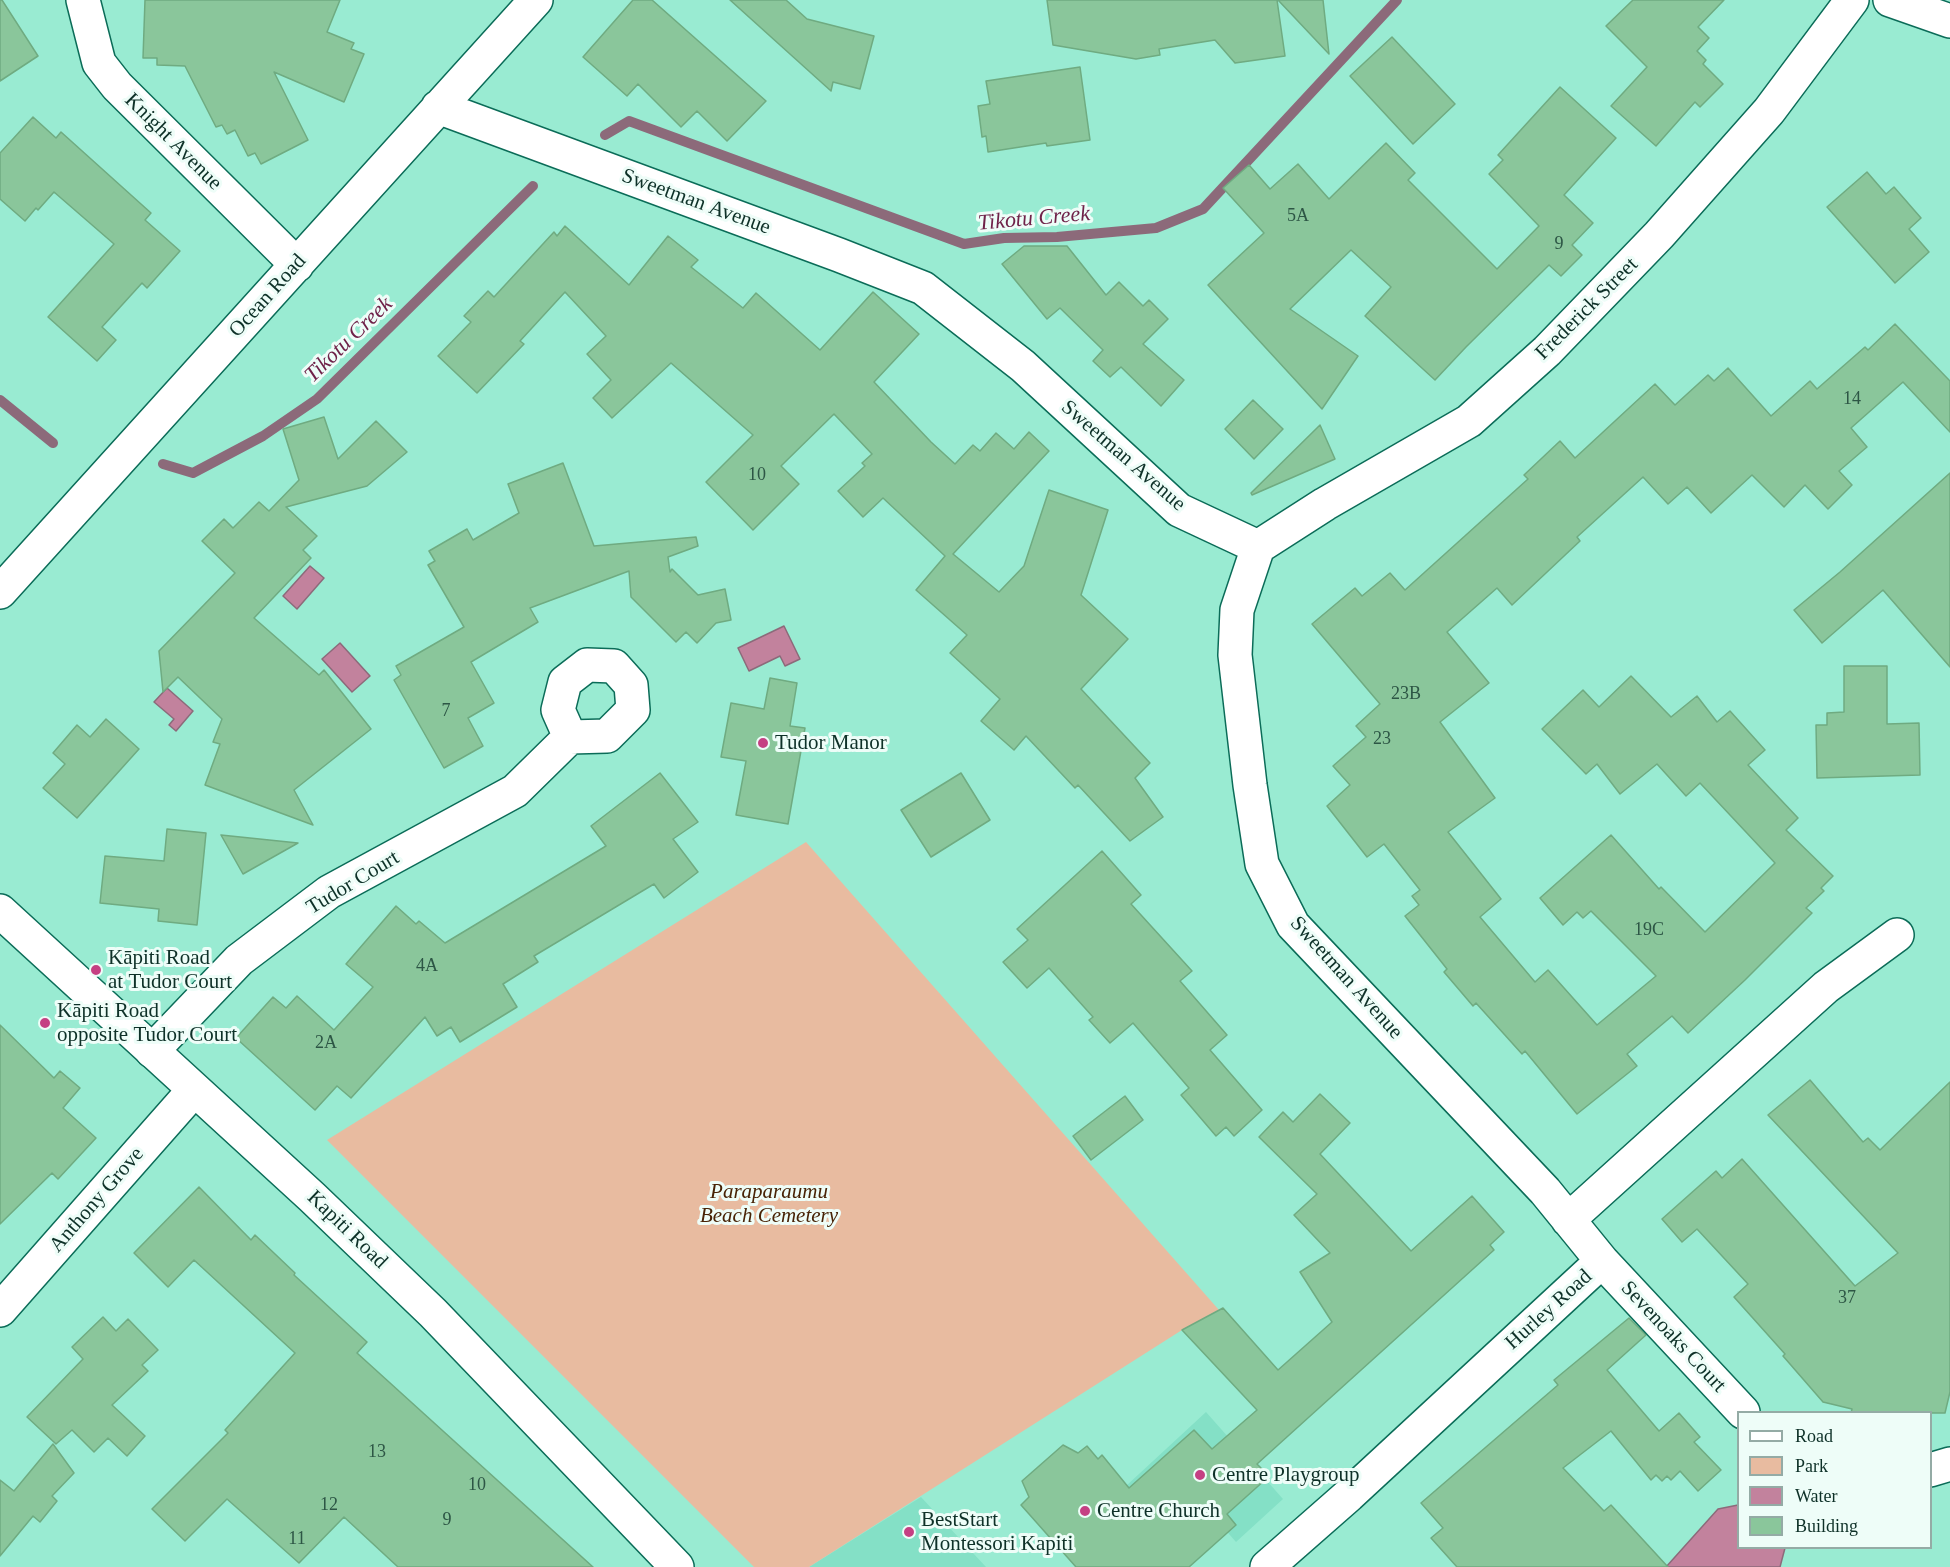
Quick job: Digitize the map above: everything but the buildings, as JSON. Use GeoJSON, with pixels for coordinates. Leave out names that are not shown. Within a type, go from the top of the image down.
{"type":"FeatureCollection","features":[{"type":"Feature","properties":{"kind":"street","name":"Knight Avenue"},"geometry":{"type":"LineString","coordinates":[[83,0],[99,63],[117,86],[297,264]]}},
{"type":"Feature","properties":{"kind":"street","name":"Ocean Road"},"geometry":{"type":"LineString","coordinates":[[0,592],[536,0]]}},
{"type":"Feature","properties":{"kind":"street","name":"Frederick Street"},"geometry":{"type":"LineString","coordinates":[[1258,547],[1325,504],[1469,421],[1547,351],[1659,235],[1770,111],[1852,0]]}},
{"type":"Feature","properties":{"kind":"street"},"geometry":{"type":"LineString","coordinates":[[1890,0],[1950,21]]}},
{"type":"Feature","properties":{"kind":"street","name":"Sweetman Avenue"},"geometry":{"type":"LineString","coordinates":[[438,107],[923,288],[1023,366],[1179,510],[1258,547],[1237,610],[1235,655],[1250,786],[1262,864],[1293,925],[1537,1182],[1568,1220]]}},
{"type":"Feature","properties":{"kind":"street","name":"Tudor Court"},"geometry":{"type":"LineString","coordinates":[[152,1051],[239,960],[329,892],[515,791],[570,737]]}},
{"type":"Feature","properties":{"kind":"street","name":"Kapiti Road"},"geometry":{"type":"LineString","coordinates":[[0,911],[312,1197],[434,1313],[677,1567]]}},
{"type":"Feature","properties":{"kind":"street"},"geometry":{"type":"LineString","coordinates":[[1568,1220],[1826,987],[1897,935]]}},
{"type":"Feature","properties":{"kind":"street","name":"Anthony Grove"},"geometry":{"type":"LineString","coordinates":[[0,1310],[194,1090]]}},
{"type":"Feature","properties":{"kind":"street","name":"Hurley Road"},"geometry":{"type":"LineString","coordinates":[[1268,1567],[1602,1261],[1568,1220]]}},
{"type":"Feature","properties":{"kind":"street","name":"Sevenoaks Court"},"geometry":{"type":"LineString","coordinates":[[1602,1261],[1741,1411]]}},
{"type":"Feature","properties":{"kind":"street"},"geometry":{"type":"LineString","coordinates":[[1932,1469],[1950,1464]]}},
{"type":"Feature","properties":{"kind":"shaded area","name":"Centre Playgroup"},"geometry":{"type":"Polygon","coordinates":[[[1206,1412],[1283,1499],[1236,1542],[1222,1526],[1161,1519],[1126,1486],[1206,1412]]]}},
{"type":"Feature","properties":{"kind":"shaded area","name":"BestStart Montessori Kapiti"},"geometry":{"type":"Polygon","coordinates":[[[921,1497],[986,1567],[809,1567],[921,1497]]]}},
{"type":"Feature","properties":{"kind":"green space","name":"Paraparaumu Beach Cemetery"},"geometry":{"type":"Polygon","coordinates":[[[806,842],[1219,1310],[1182,1330],[809,1567],[754,1567],[327,1140],[806,842]]]}},
{"type":"Feature","properties":{"kind":"water"},"geometry":{"type":"Polygon","coordinates":[[[310,566],[324,578],[297,609],[283,596],[310,566]]]}},
{"type":"Feature","properties":{"kind":"water"},"geometry":{"type":"Polygon","coordinates":[[[784,626],[800,659],[785,666],[780,656],[749,671],[738,648],[784,626]]]}},
{"type":"Feature","properties":{"kind":"water"},"geometry":{"type":"Polygon","coordinates":[[[340,643],[370,676],[352,692],[322,659],[340,643]]]}},
{"type":"Feature","properties":{"kind":"water"},"geometry":{"type":"Polygon","coordinates":[[[167,688],[193,711],[176,731],[169,725],[174,719],[154,702],[167,688]]]}},
{"type":"Feature","properties":{"kind":"water"},"geometry":{"type":"Polygon","coordinates":[[[1737,1505],[1737,1549],[1785,1549],[1780,1567],[1666,1567],[1718,1509],[1737,1505]]]}},
{"type":"Feature","properties":{"kind":"waterway","name":"Tikotu Creek"},"geometry":{"type":"LineString","coordinates":[[605,135],[629,121],[964,244],[1004,238],[1057,237],[1156,228],[1203,209],[1397,0]]}},
{"type":"Feature","properties":{"kind":"waterway","name":"Tikotu Creek"},"geometry":{"type":"LineString","coordinates":[[163,464],[193,473],[263,436],[317,399],[533,186]]}},
{"type":"Feature","properties":{"kind":"waterway","name":"Tikotu Creek"},"geometry":{"type":"LineString","coordinates":[[0,400],[53,443]]}},
{"type":"Feature","properties":{"kind":"place","name":"Tudor Manor"},"geometry":{"type":"Point","coordinates":[763,743]}},
{"type":"Feature","properties":{"kind":"place","name":"Kāpiti Road at Tudor Court"},"geometry":{"type":"Point","coordinates":[96,970]}},
{"type":"Feature","properties":{"kind":"place","name":"Kāpiti Road opposite Tudor Court"},"geometry":{"type":"Point","coordinates":[45,1023]}},
{"type":"Feature","properties":{"kind":"place","name":"Centre Playgroup"},"geometry":{"type":"Point","coordinates":[1200,1475]}},
{"type":"Feature","properties":{"kind":"place","name":"Centre Church"},"geometry":{"type":"Point","coordinates":[1085,1511]}},
{"type":"Feature","properties":{"kind":"place","name":"BestStart Montessori Kapiti"},"geometry":{"type":"Point","coordinates":[909,1532]}}]}
